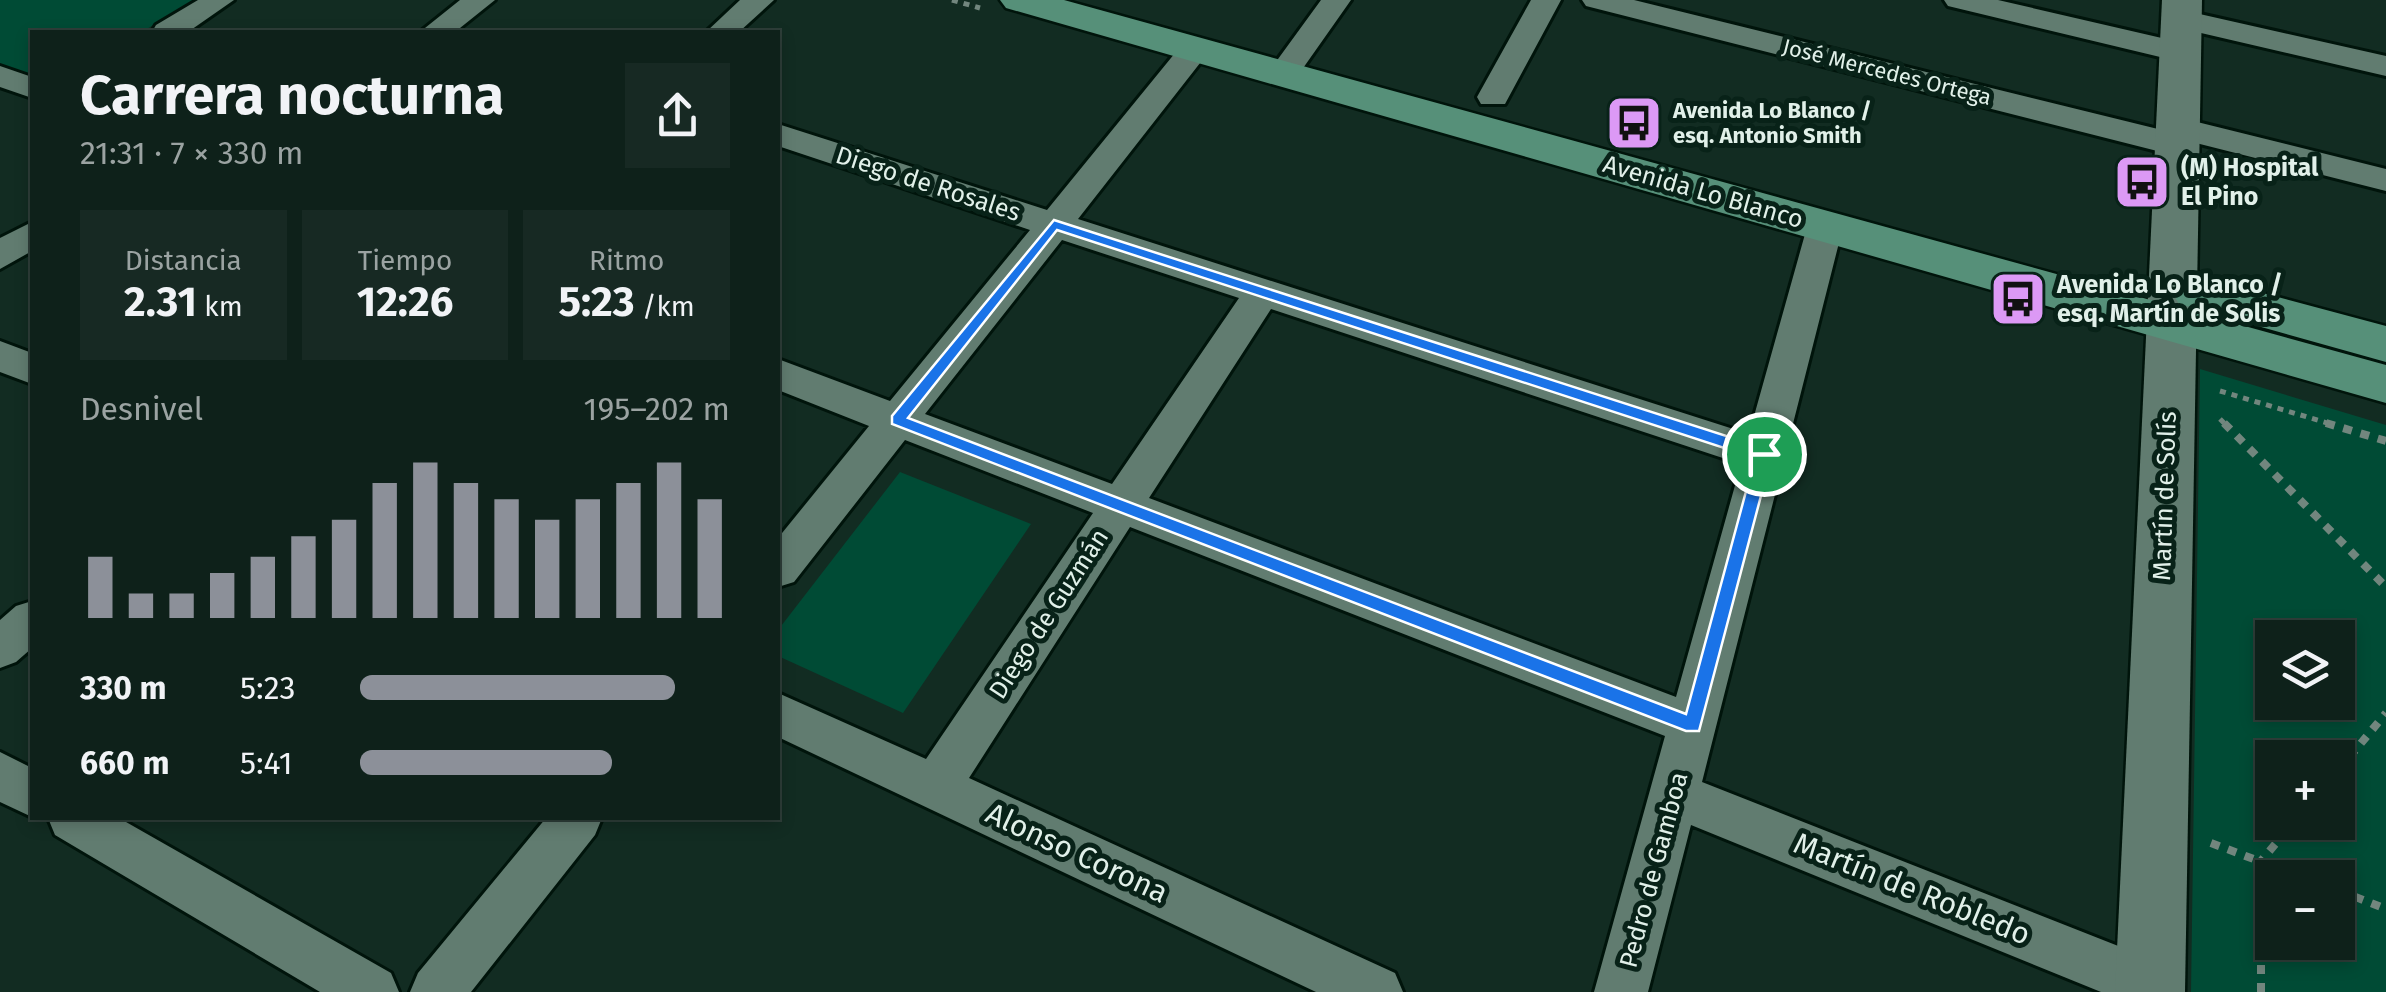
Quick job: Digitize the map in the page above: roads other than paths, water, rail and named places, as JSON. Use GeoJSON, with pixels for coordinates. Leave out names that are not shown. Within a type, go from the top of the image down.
{"type":"FeatureCollection","features":[{"type":"Feature","properties":{"kind":"main road","name":"Avenida Lo Blanco"},"geometry":{"type":"LineString","coordinates":[[1020,0],[1195,49],[1293,60],[1493,97],[2171,304],[2386,384]]}},
{"type":"Feature","properties":{"kind":"main road","name":"Avenida Lo Blanco"},"geometry":{"type":"LineString","coordinates":[[1138,0],[1293,60],[1825,227],[2171,304],[2386,344]]}},
{"type":"Feature","properties":{"kind":"street"},"geometry":{"type":"LineString","coordinates":[[171,30],[219,0]]}},
{"type":"Feature","properties":{"kind":"street"},"geometry":{"type":"LineString","coordinates":[[438,30],[480,0]]}},
{"type":"Feature","properties":{"kind":"street"},"geometry":{"type":"LineString","coordinates":[[722,30],[759,0]]}},
{"type":"Feature","properties":{"kind":"street"},"geometry":{"type":"LineString","coordinates":[[1293,60],[1336,0]]}},
{"type":"Feature","properties":{"kind":"street"},"geometry":{"type":"LineString","coordinates":[[1493,97],[1546,0]]}},
{"type":"Feature","properties":{"kind":"street","name":"José Mercedes Ortega"},"geometry":{"type":"LineString","coordinates":[[1597,0],[2177,137],[2386,180]]}},
{"type":"Feature","properties":{"kind":"street"},"geometry":{"type":"LineString","coordinates":[[1959,0],[2181,24],[2386,66]]}},
{"type":"Feature","properties":{"kind":"street","name":"Martín de Solís"},"geometry":{"type":"LineString","coordinates":[[2150,988],[2181,24]]}},
{"type":"Feature","properties":{"kind":"street"},"geometry":{"type":"LineString","coordinates":[[780,567],[1195,49]]}},
{"type":"Feature","properties":{"kind":"street"},"geometry":{"type":"LineString","coordinates":[[0,76],[30,87]]}},
{"type":"Feature","properties":{"kind":"street","name":"Diego de Rosales"},"geometry":{"type":"LineString","coordinates":[[780,136],[1764,454]]}},
{"type":"Feature","properties":{"kind":"street","name":"Pedro de Gamboa"},"geometry":{"type":"LineString","coordinates":[[1622,992],[1825,227]]}},
{"type":"Feature","properties":{"kind":"street"},"geometry":{"type":"LineString","coordinates":[[0,256],[30,235]]}},
{"type":"Feature","properties":{"kind":"street","name":"Diego de Guzmán"},"geometry":{"type":"LineString","coordinates":[[935,787],[1262,290]]}},
{"type":"Feature","properties":{"kind":"street"},"geometry":{"type":"LineString","coordinates":[[0,354],[30,369]]}},
{"type":"Feature","properties":{"kind":"street"},"geometry":{"type":"LineString","coordinates":[[780,375],[1692,725]]}},
{"type":"Feature","properties":{"kind":"street"},"geometry":{"type":"LineString","coordinates":[[0,648],[30,622]]}},
{"type":"Feature","properties":{"kind":"street","name":"Alonso Corona"},"geometry":{"type":"LineString","coordinates":[[780,715],[1376,992]]}},
{"type":"Feature","properties":{"kind":"street"},"geometry":{"type":"LineString","coordinates":[[0,774],[30,793]]}},
{"type":"Feature","properties":{"kind":"street","name":"Martín de Robledo"},"geometry":{"type":"LineString","coordinates":[[1674,794],[2150,988]]}},
{"type":"Feature","properties":{"kind":"street"},"geometry":{"type":"LineString","coordinates":[[76,820],[372,992]]}},
{"type":"Feature","properties":{"kind":"street"},"geometry":{"type":"LineString","coordinates":[[437,992],[576,820]]}},
{"type":"Feature","properties":{"kind":"place","name":"Avenida Lo Blanco / esq. Antonio Smith"},"geometry":{"type":"Point","coordinates":[1634,123]}},
{"type":"Feature","properties":{"kind":"place","name":"(M) Hospital El Pino"},"geometry":{"type":"Point","coordinates":[2142,182]}},
{"type":"Feature","properties":{"kind":"place","name":"Avenida Lo Blanco / esq. Martín de Solis"},"geometry":{"type":"Point","coordinates":[2018,299]}}]}
